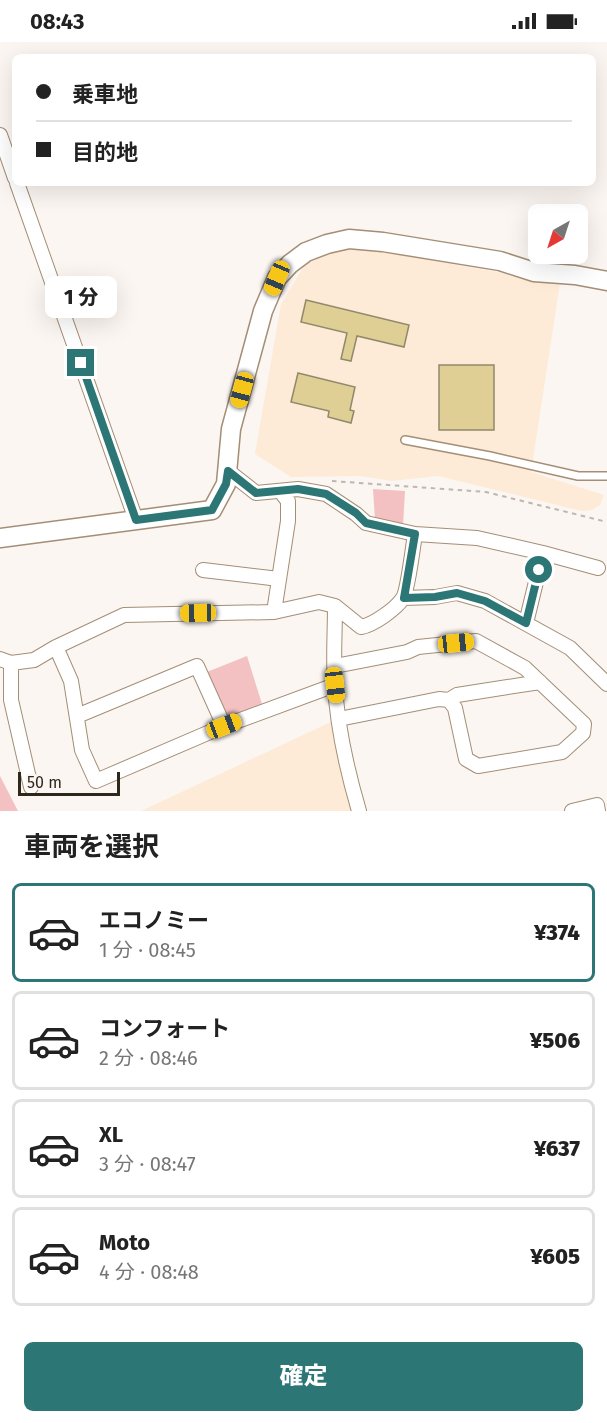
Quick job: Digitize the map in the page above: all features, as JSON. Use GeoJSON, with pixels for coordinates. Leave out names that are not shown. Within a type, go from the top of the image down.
{"type":"FeatureCollection","features":[{"type":"Feature","properties":{"kind":"street"},"geometry":{"type":"LineString","coordinates":[[0,135],[12,169]]}},
{"type":"Feature","properties":{"kind":"street"},"geometry":{"type":"LineString","coordinates":[[18,186],[136,520]]}},
{"type":"Feature","properties":{"kind":"street"},"geometry":{"type":"LineString","coordinates":[[0,538],[212,510],[226,484],[231,429],[263,311],[277,278],[306,252],[327,244],[349,240],[382,242],[500,261],[534,272],[575,275],[607,282]]}},
{"type":"Feature","properties":{"kind":"street"},"geometry":{"type":"LineString","coordinates":[[228,471],[256,493],[298,489],[326,494],[356,513],[366,523],[415,534],[477,538],[598,568]]}},
{"type":"Feature","properties":{"kind":"street"},"geometry":{"type":"LineString","coordinates":[[274,612],[288,522],[288,501],[281,492]]}},
{"type":"Feature","properties":{"kind":"street"},"geometry":{"type":"LineString","coordinates":[[404,598],[415,534]]}},
{"type":"Feature","properties":{"kind":"street"},"geometry":{"type":"LineString","coordinates":[[526,623],[543,553]]}},
{"type":"Feature","properties":{"kind":"street"},"geometry":{"type":"LineString","coordinates":[[203,570],[279,579]]}},
{"type":"Feature","properties":{"kind":"street"},"geometry":{"type":"LineString","coordinates":[[31,787],[11,700],[5,661],[34,660],[124,615],[274,612],[319,602],[334,606],[362,627],[372,625],[404,598],[435,597],[457,593],[485,601],[570,648],[607,684]]}},
{"type":"Feature","properties":{"kind":"street"},"geometry":{"type":"LineString","coordinates":[[334,606],[335,685],[339,719],[349,776],[359,811]]}},
{"type":"Feature","properties":{"kind":"street"},"geometry":{"type":"LineString","coordinates":[[335,666],[407,652],[418,647],[476,641],[525,668],[584,724],[583,733],[562,752],[478,766],[466,759],[454,708],[449,700]]}},
{"type":"Feature","properties":{"kind":"street"},"geometry":{"type":"LineString","coordinates":[[56,647],[71,681],[82,750],[96,781],[224,726],[335,685]]}},
{"type":"Feature","properties":{"kind":"street"},"geometry":{"type":"LineString","coordinates":[[77,716],[197,666],[224,726]]}},
{"type":"Feature","properties":{"kind":"street"},"geometry":{"type":"LineString","coordinates":[[339,719],[440,699],[449,700],[457,695],[540,682]]}},
{"type":"Feature","properties":{"kind":"street"},"geometry":{"type":"LineString","coordinates":[[572,811],[597,805],[598,811]]}},
{"type":"Feature","properties":{"kind":"lane"},"geometry":{"type":"LineString","coordinates":[[405,440],[578,476],[607,476]]}},
{"type":"Feature","properties":{"kind":"path"},"geometry":{"type":"LineString","coordinates":[[330,481],[486,492],[603,521],[607,520]]}},
{"type":"Feature","properties":{"kind":"shaded area"},"geometry":{"type":"Polygon","coordinates":[[[349,246],[560,283],[531,472],[604,495],[600,505],[592,510],[582,511],[438,476],[392,481],[360,476],[291,477],[255,454],[281,304],[309,258],[349,246]]]}},
{"type":"Feature","properties":{"kind":"shaded area"},"geometry":{"type":"Polygon","coordinates":[[[373,489],[405,491],[403,526],[375,520],[373,489]]]}},
{"type":"Feature","properties":{"kind":"shaded area"},"geometry":{"type":"Polygon","coordinates":[[[247,656],[262,704],[230,717],[225,715],[207,672],[247,656]]]}},
{"type":"Feature","properties":{"kind":"shaded area"},"geometry":{"type":"Polygon","coordinates":[[[333,721],[353,811],[141,811],[333,721]]]}},
{"type":"Feature","properties":{"kind":"shaded area"},"geometry":{"type":"Polygon","coordinates":[[[0,776],[18,811],[0,811],[0,776]]]}},
{"type":"Feature","properties":{"kind":"building"},"geometry":{"type":"Polygon","coordinates":[[[306,300],[409,325],[404,347],[357,336],[351,361],[341,359],[347,333],[301,322],[306,300]]]}},
{"type":"Feature","properties":{"kind":"building"},"geometry":{"type":"Polygon","coordinates":[[[439,365],[494,365],[494,430],[439,430],[439,365]]]}},
{"type":"Feature","properties":{"kind":"building"},"geometry":{"type":"Polygon","coordinates":[[[298,373],[355,387],[350,410],[354,411],[351,423],[328,417],[329,411],[291,402],[298,373]]]}},
{"type":"Feature","properties":{"kind":"route"},"geometry":{"type":"LineString","coordinates":[[81,363],[136,520],[212,510],[226,484],[228,471],[256,493],[298,489],[326,494],[356,513],[366,523],[415,534],[404,598],[435,597],[457,593],[485,601],[526,623],[539,570]]}}]}
